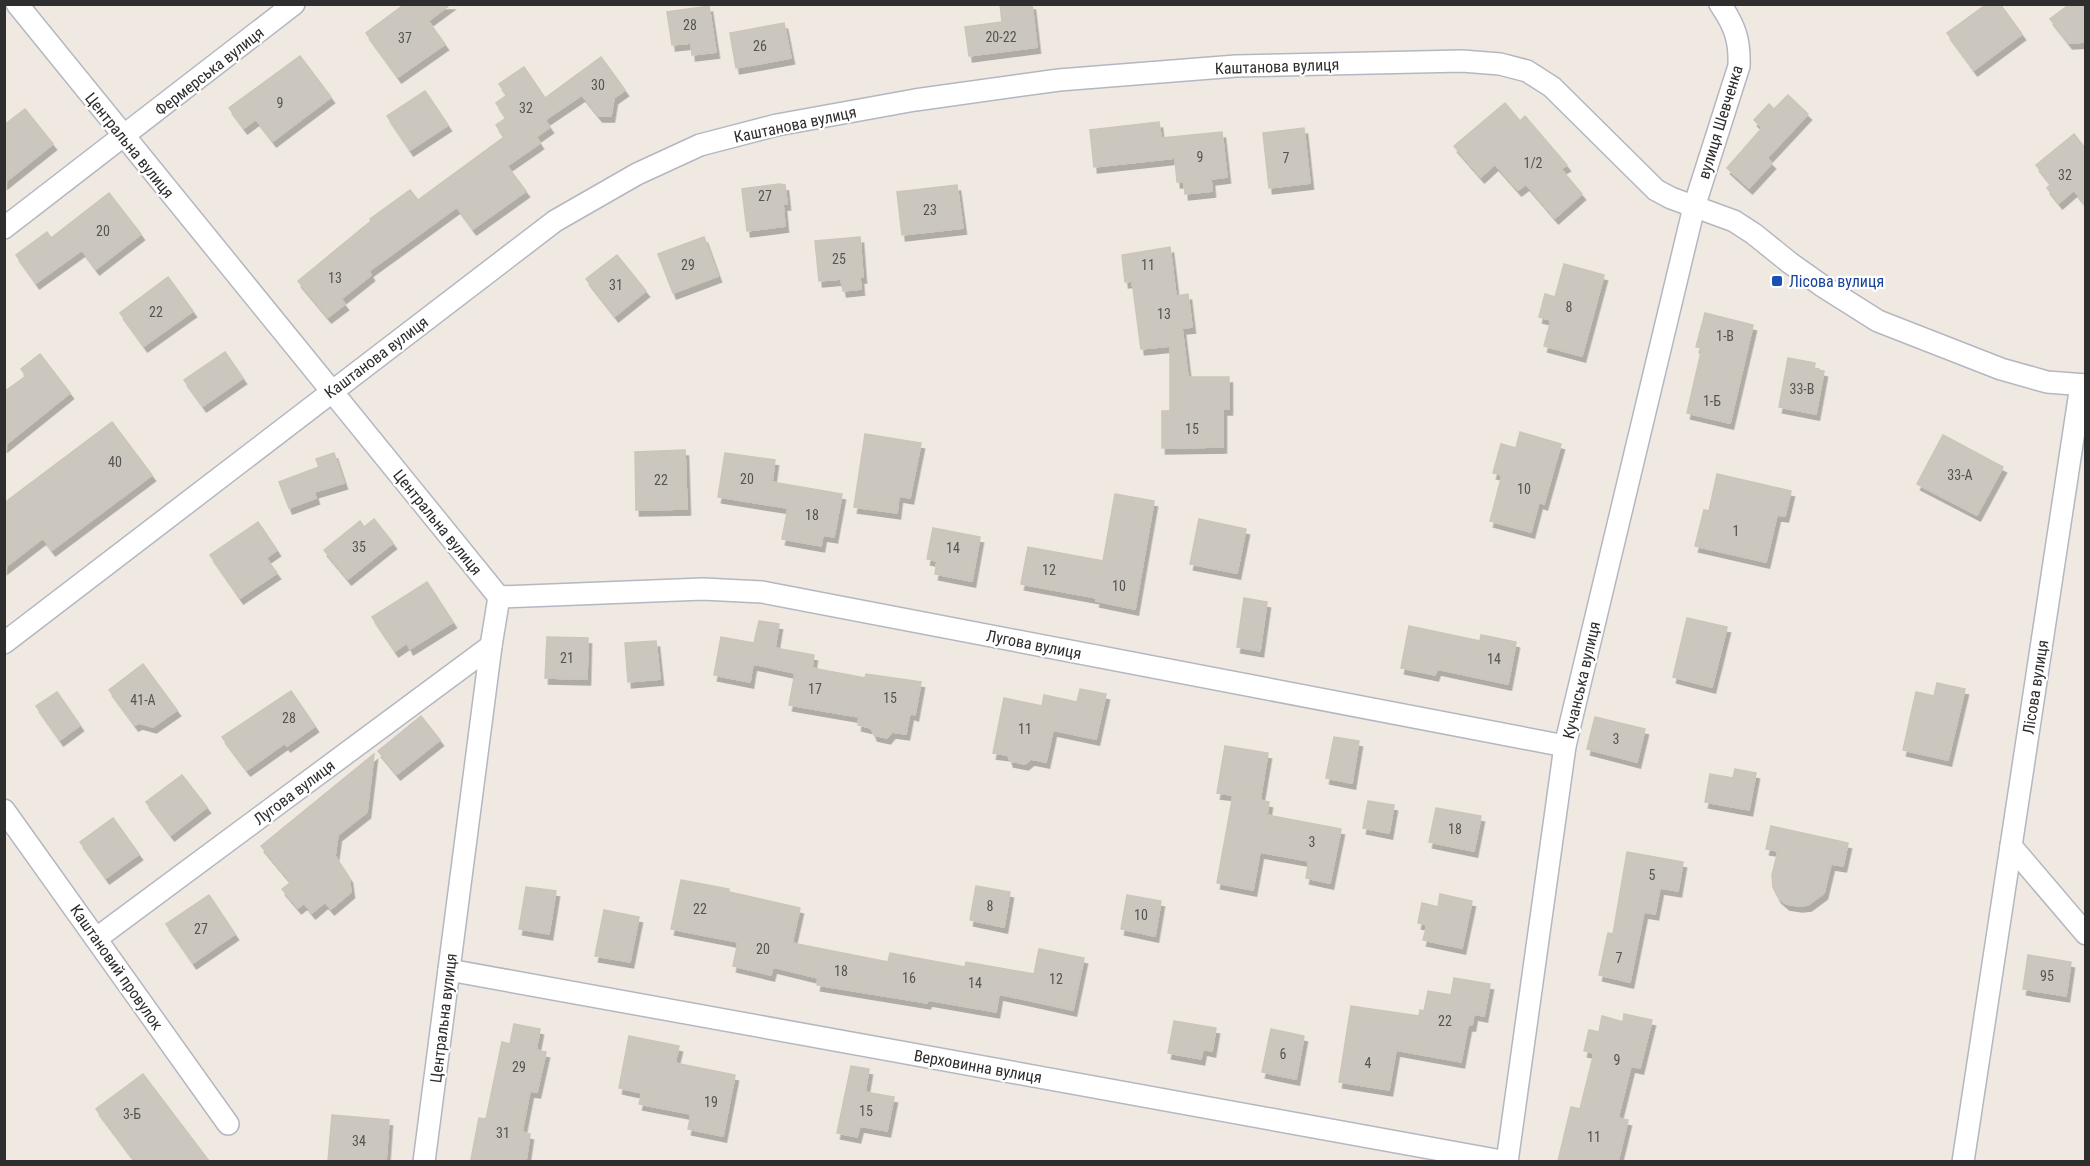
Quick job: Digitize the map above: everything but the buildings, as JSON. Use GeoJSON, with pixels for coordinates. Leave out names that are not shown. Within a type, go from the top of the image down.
{"type":"FeatureCollection","features":[{"type":"Feature","properties":{"kind":"street","name":"Центральна вулиця"},"geometry":{"type":"LineString","coordinates":[[17,4],[499,597],[424,1161]]}},
{"type":"Feature","properties":{"kind":"street","name":"Фермерська вулиця"},"geometry":{"type":"LineString","coordinates":[[4,228],[124,138],[294,4]]}},
{"type":"Feature","properties":{"kind":"street","name":"вулиця Шевченка"},"geometry":{"type":"LineString","coordinates":[[1694,207],[1739,66],[1740,49],[1737,34],[1720,4]]}},
{"type":"Feature","properties":{"kind":"street","name":"Каштанова вулиця"},"geometry":{"type":"LineString","coordinates":[[4,643],[555,221],[637,174],[700,145],[777,125],[915,100],[1048,82],[1236,66],[1462,61],[1500,64],[1527,71],[1552,87],[1656,190],[1734,221],[1821,285],[1878,321],[2001,369],[2047,381],[2083,385]]}},
{"type":"Feature","properties":{"kind":"street","name":"Кучанська вулиця"},"geometry":{"type":"LineString","coordinates":[[1507,1161],[1565,746],[1694,207]]}},
{"type":"Feature","properties":{"kind":"street","name":"Лісова вулиця"},"geometry":{"type":"LineString","coordinates":[[1963,1161],[2083,385]]}},
{"type":"Feature","properties":{"kind":"street","name":"Лугова вулиця"},"geometry":{"type":"LineString","coordinates":[[499,597],[703,590],[762,592],[1565,746]]}},
{"type":"Feature","properties":{"kind":"street","name":"Лугова вулиця"},"geometry":{"type":"LineString","coordinates":[[96,938],[491,646]]}},
{"type":"Feature","properties":{"kind":"street","name":"Каштановий провулок"},"geometry":{"type":"LineString","coordinates":[[4,810],[228,1124]]}},
{"type":"Feature","properties":{"kind":"street"},"geometry":{"type":"LineString","coordinates":[[2011,846],[2085,934]]}},
{"type":"Feature","properties":{"kind":"street","name":"Верховинна вулиця"},"geometry":{"type":"LineString","coordinates":[[449,970],[1507,1161]]}},
{"type":"Feature","properties":{"kind":"place","name":"Лісова вулиця"},"geometry":{"type":"Point","coordinates":[1777,281]}}]}
